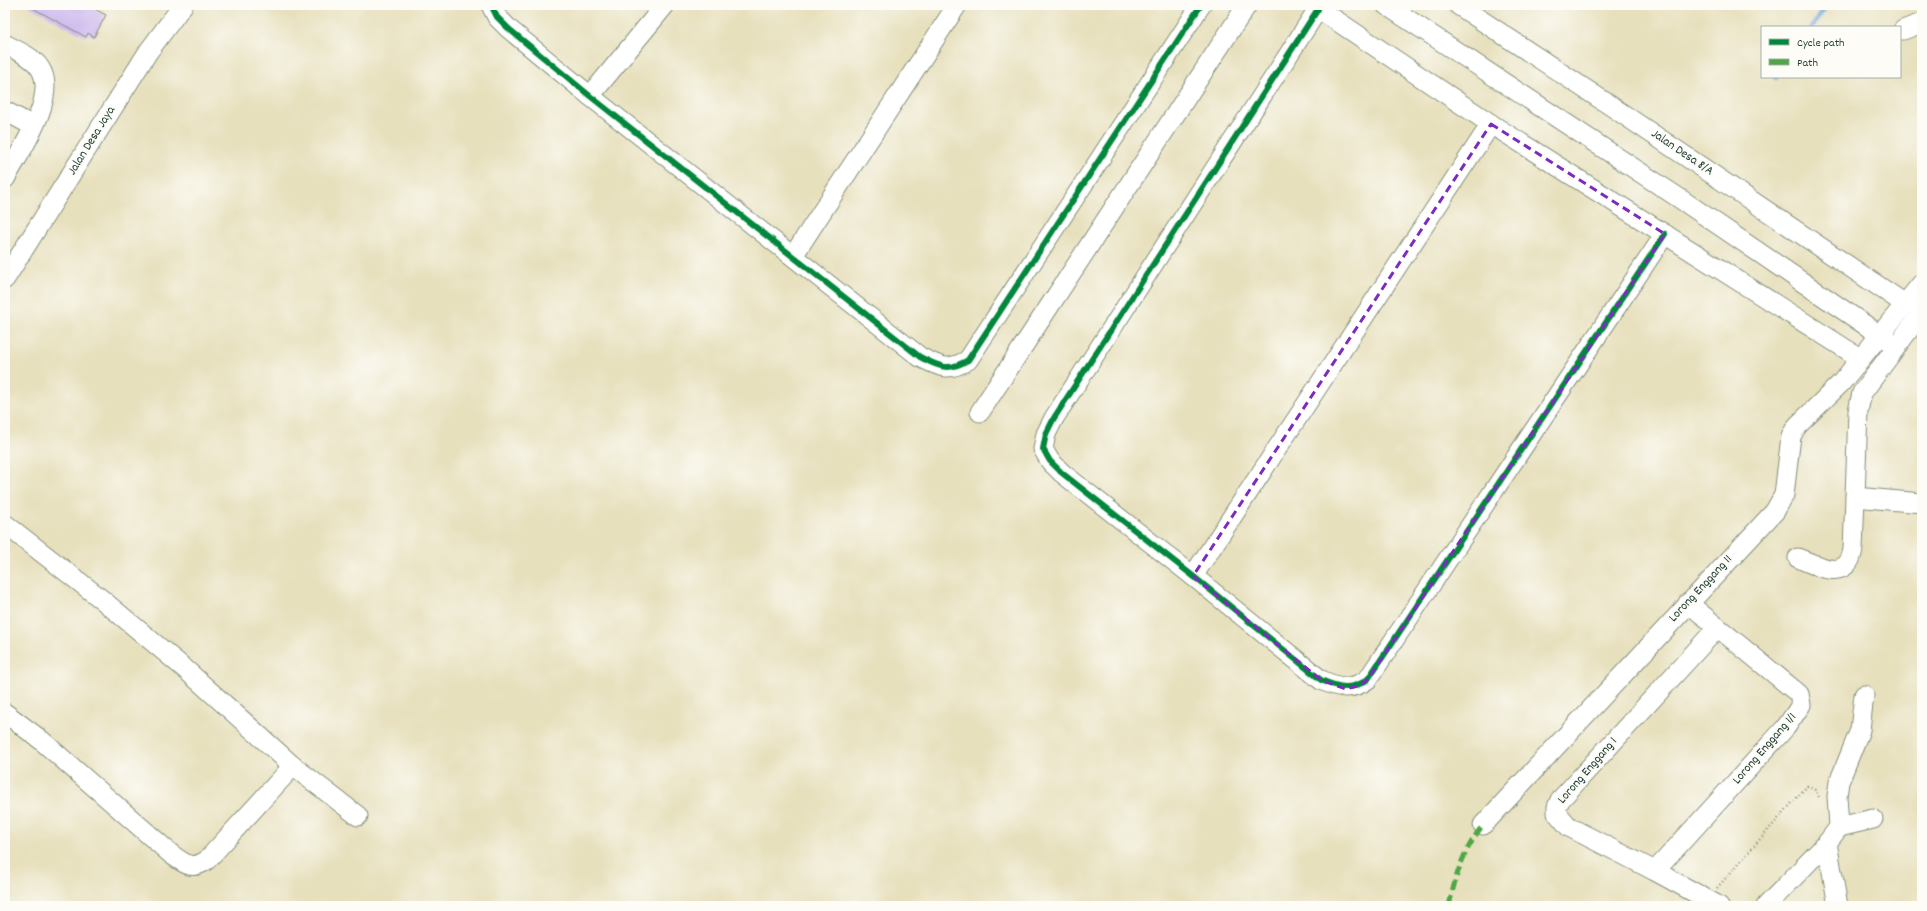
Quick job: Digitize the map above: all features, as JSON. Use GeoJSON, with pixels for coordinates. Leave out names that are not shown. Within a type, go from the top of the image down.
{"type":"FeatureCollection","features":[{"type":"Feature","properties":{"kind":"street","name":"Jalan Desa Jaya"},"geometry":{"type":"LineString","coordinates":[[5,279],[148,52],[183,5]]}},
{"type":"Feature","properties":{"kind":"street"},"geometry":{"type":"LineString","coordinates":[[491,5],[498,17],[509,29],[590,96],[920,357],[944,368],[957,366],[968,360],[1201,5]]}},
{"type":"Feature","properties":{"kind":"street"},"geometry":{"type":"LineString","coordinates":[[590,96],[665,5]]}},
{"type":"Feature","properties":{"kind":"street"},"geometry":{"type":"LineString","coordinates":[[793,256],[957,5]]}},
{"type":"Feature","properties":{"kind":"street"},"geometry":{"type":"LineString","coordinates":[[980,412],[1247,5]]}},
{"type":"Feature","properties":{"kind":"street"},"geometry":{"type":"LineString","coordinates":[[1386,5],[1682,200],[1896,346]]}},
{"type":"Feature","properties":{"kind":"street","name":"Jalan Desa 8/A"},"geometry":{"type":"LineString","coordinates":[[1458,5],[1905,304]]}},
{"type":"Feature","properties":{"kind":"street"},"geometry":{"type":"LineString","coordinates":[[1665,234],[1368,679],[1361,685],[1346,689],[1321,680],[1193,576],[1062,473],[1050,461],[1043,449],[1046,434],[1054,418],[1316,7],[1491,124],[1665,234],[1860,358]]}},
{"type":"Feature","properties":{"kind":"street"},"geometry":{"type":"LineString","coordinates":[[1903,30],[1922,23]]}},
{"type":"Feature","properties":{"kind":"street"},"geometry":{"type":"LineString","coordinates":[[5,44],[33,60],[41,69],[45,80],[46,94],[43,106],[5,179]]}},
{"type":"Feature","properties":{"kind":"street"},"geometry":{"type":"LineString","coordinates":[[5,111],[33,126]]}},
{"type":"Feature","properties":{"kind":"street"},"geometry":{"type":"LineString","coordinates":[[1193,576],[1491,124]]}},
{"type":"Feature","properties":{"kind":"street","name":"Lorong Enggang 11"},"geometry":{"type":"LineString","coordinates":[[1483,825],[1775,511],[1784,495],[1790,442],[1794,431],[1841,383],[1879,334],[1922,283]]}},
{"type":"Feature","properties":{"kind":"street"},"geometry":{"type":"LineString","coordinates":[[1798,558],[1833,570],[1841,569],[1852,557],[1858,411],[1862,393],[1922,312]]}},
{"type":"Feature","properties":{"kind":"street"},"geometry":{"type":"LineString","coordinates":[[1855,497],[1922,503]]}},
{"type":"Feature","properties":{"kind":"street"},"geometry":{"type":"LineString","coordinates":[[5,524],[117,612],[184,668],[293,766],[358,816]]}},
{"type":"Feature","properties":{"kind":"street","name":"Lorong Enggang 1/1"},"geometry":{"type":"LineString","coordinates":[[1655,871],[1786,727],[1801,705],[1799,694],[1688,603]]}},
{"type":"Feature","properties":{"kind":"street","name":"Lorong Enggang 1"},"geometry":{"type":"LineString","coordinates":[[1713,903],[1655,871],[1569,827],[1559,817],[1557,807],[1560,800],[1717,628]]}},
{"type":"Feature","properties":{"kind":"street"},"geometry":{"type":"LineString","coordinates":[[1839,827],[1837,796],[1839,782],[1860,730],[1864,695]]}},
{"type":"Feature","properties":{"kind":"street"},"geometry":{"type":"LineString","coordinates":[[5,713],[41,740],[171,854],[192,866],[198,866],[208,860],[293,766]]}},
{"type":"Feature","properties":{"kind":"street"},"geometry":{"type":"LineString","coordinates":[[1766,906],[1827,843],[1839,827],[1873,819]]}},
{"type":"Feature","properties":{"kind":"street"},"geometry":{"type":"LineString","coordinates":[[1827,843],[1838,906]]}},
{"type":"Feature","properties":{"kind":"path"},"geometry":{"type":"LineString","coordinates":[[1713,903],[1807,786],[1815,790],[1820,802]]}},
{"type":"Feature","properties":{"kind":"highlighted area"},"geometry":{"type":"Polygon","coordinates":[[[1491,124],[1665,234],[1368,679],[1361,685],[1346,689],[1321,680],[1193,576],[1491,124]]]}},
{"type":"Feature","properties":{"kind":"building"},"geometry":{"type":"Polygon","coordinates":[[[27,5],[87,5],[106,15],[94,37],[88,33],[86,37],[27,5]]]}},
{"type":"Feature","properties":{"kind":"waterway"},"geometry":{"type":"LineString","coordinates":[[1813,26],[1827,5]]}},
{"type":"Feature","properties":{"kind":"marked path"},"geometry":{"type":"LineString","coordinates":[[1449,906],[1461,863],[1470,844],[1483,825]]}},
{"type":"Feature","properties":{"kind":"cycle path"},"geometry":{"type":"LineString","coordinates":[[491,5],[497,17],[509,29],[590,96],[920,357],[944,367],[955,366],[968,360],[1201,5]]}},
{"type":"Feature","properties":{"kind":"cycle path"},"geometry":{"type":"LineString","coordinates":[[1318,9],[1054,418],[1046,434],[1043,449],[1050,461],[1062,473],[1193,576],[1321,680],[1334,685],[1351,687],[1368,679],[1665,234]]}}]}
